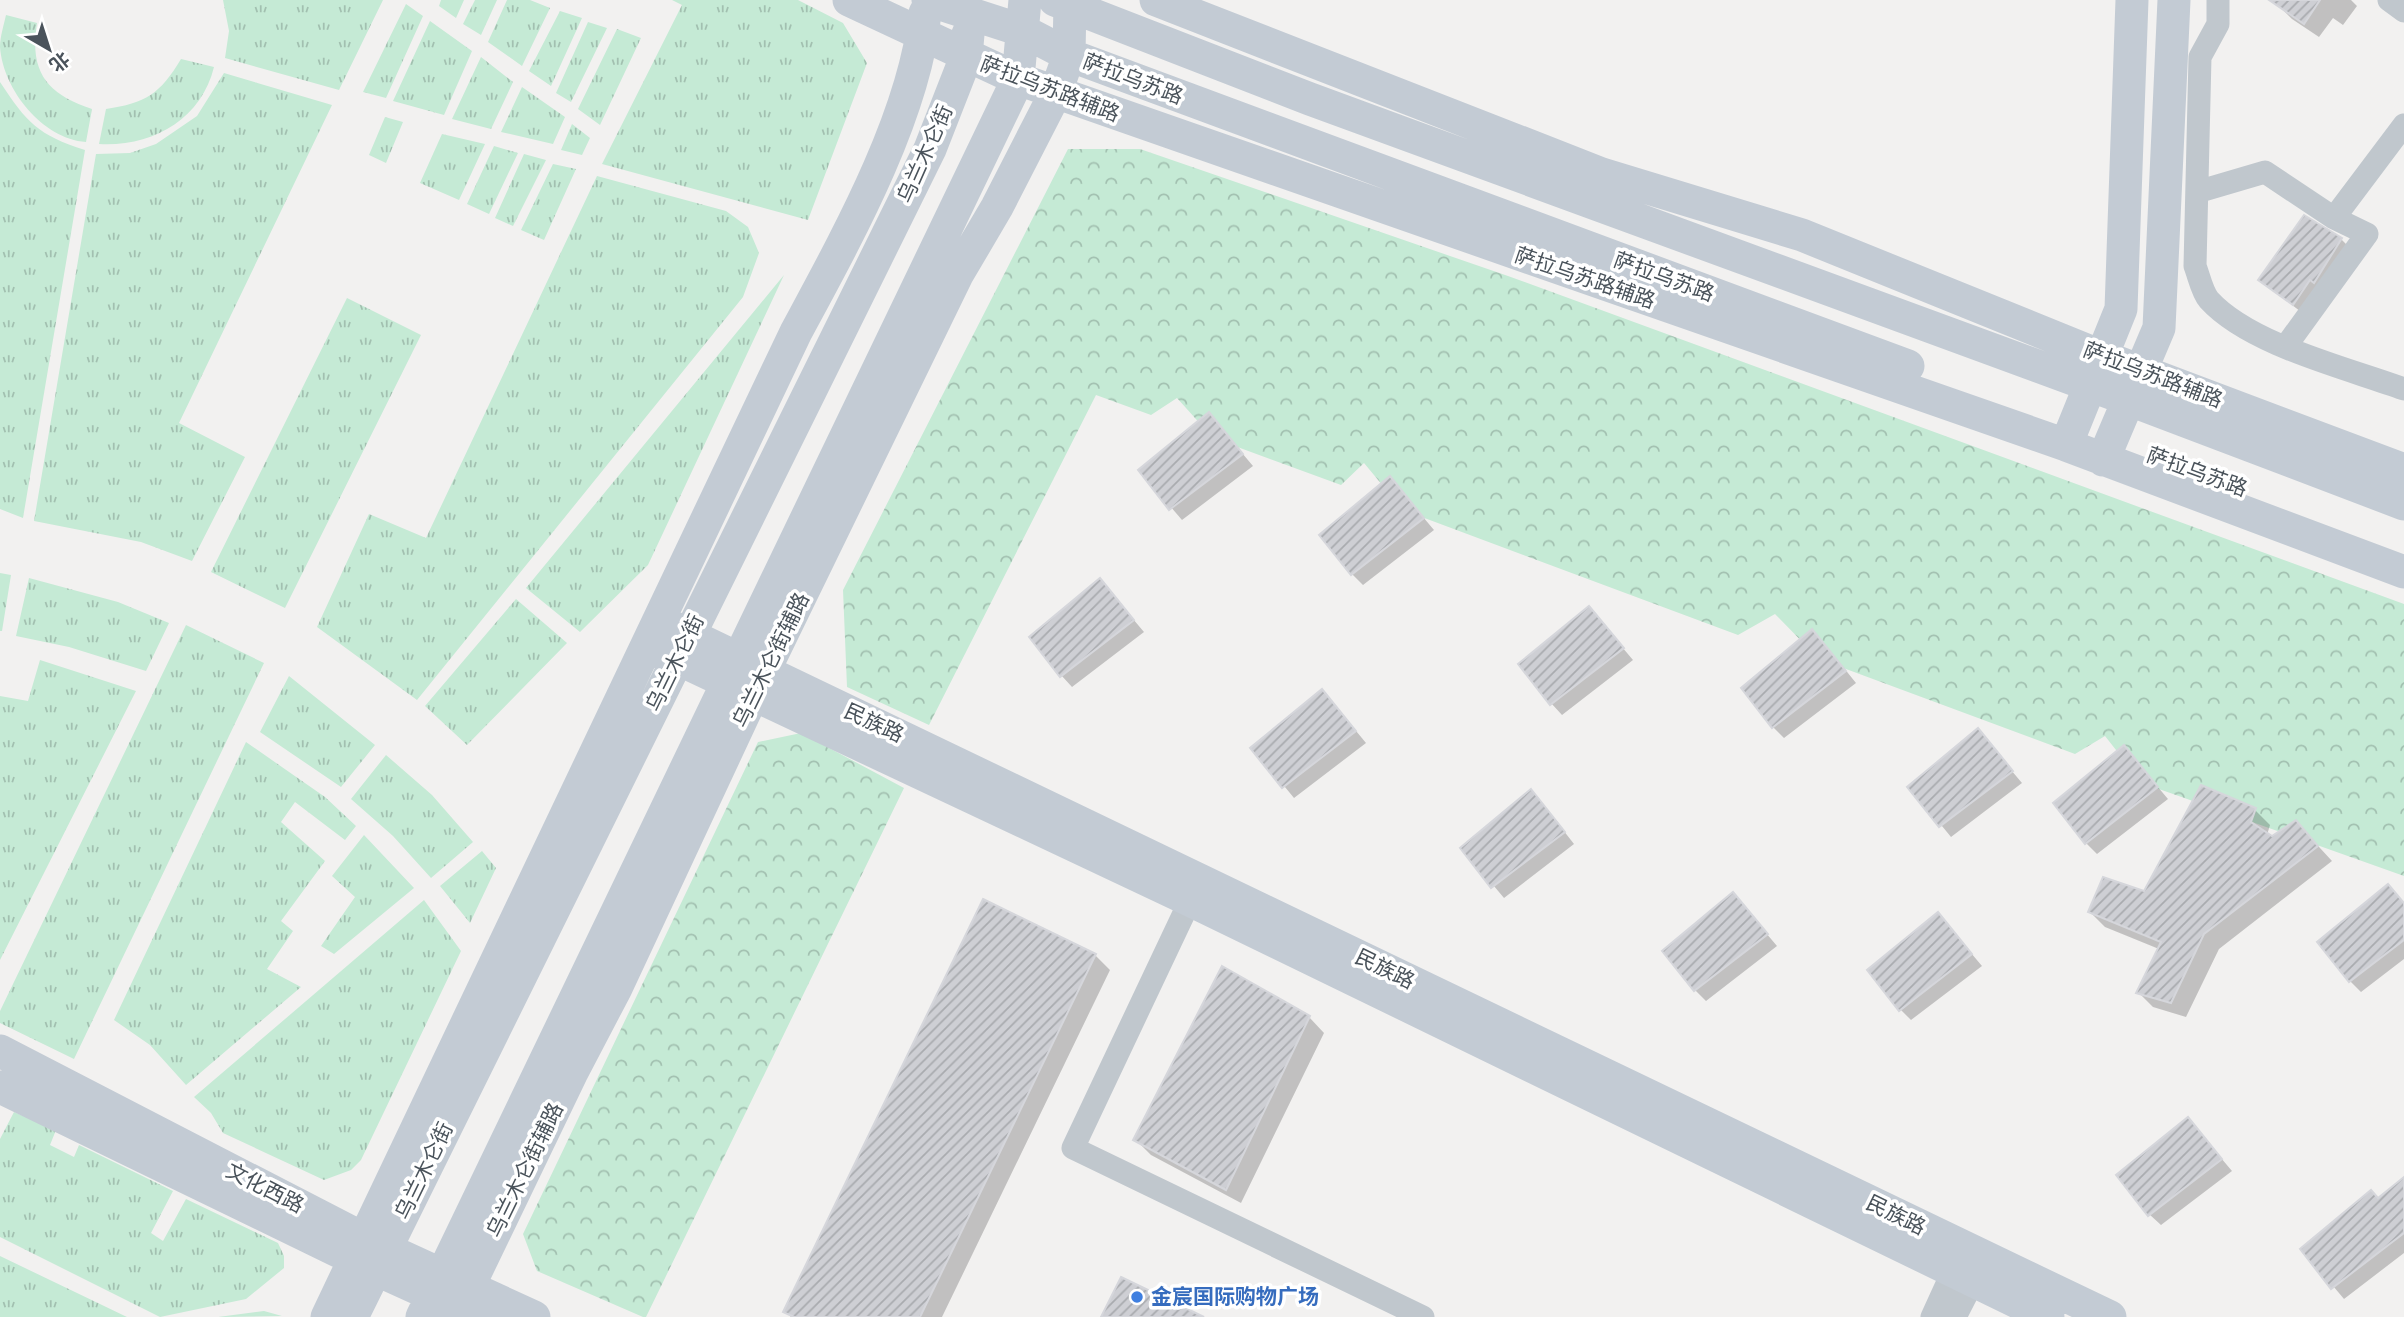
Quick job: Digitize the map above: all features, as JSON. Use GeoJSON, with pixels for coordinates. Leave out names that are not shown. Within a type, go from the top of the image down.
{"type":"FeatureCollection","features":[{"type":"Feature","properties":{"kind":"street","name":"萨拉乌苏路辅路"},"geometry":{"type":"LineString","coordinates":[[849,0],[1018,79],[2069,436]]}},
{"type":"Feature","properties":{"kind":"street"},"geometry":{"type":"LineString","coordinates":[[668,640],[796,332],[849,233],[893,135],[923,35],[927,0]]}},
{"type":"Feature","properties":{"kind":"street","name":"萨拉乌苏路"},"geometry":{"type":"LineString","coordinates":[[927,0],[1023,15],[1069,55],[2069,436],[2404,550]]}},
{"type":"Feature","properties":{"kind":"street","name":"萨拉乌苏路辅路"},"geometry":{"type":"LineString","coordinates":[[1156,0],[1602,174],[1802,235],[2096,370]]}},
{"type":"Feature","properties":{"kind":"street"},"geometry":{"type":"LineString","coordinates":[[2069,436],[2121,309],[2132,0]]}},
{"type":"Feature","properties":{"kind":"street"},"geometry":{"type":"LineString","coordinates":[[2174,0],[2159,328],[2107,450],[2404,572]]}},
{"type":"Feature","properties":{"kind":"street"},"geometry":{"type":"LineString","coordinates":[[2218,0],[2218,24],[2200,57],[2195,266],[2207,298],[2232,321],[2255,334],[2404,389]]}},
{"type":"Feature","properties":{"kind":"street"},"geometry":{"type":"LineString","coordinates":[[2389,0],[2404,10]]}},
{"type":"Feature","properties":{"kind":"street","name":"萨拉乌苏路"},"geometry":{"type":"LineString","coordinates":[[1064,2],[1310,99],[2096,370],[2404,504]]}},
{"type":"Feature","properties":{"kind":"street","name":"乌兰木仑街辅路"},"geometry":{"type":"LineString","coordinates":[[745,677],[957,275],[998,207],[1056,92],[1069,55],[1064,2]]}},
{"type":"Feature","properties":{"kind":"street","name":"乌兰木仑街"},"geometry":{"type":"LineString","coordinates":[[352,1317],[370,1253],[668,640],[930,149],[966,57],[968,8]]}},
{"type":"Feature","properties":{"kind":"street"},"geometry":{"type":"LineString","coordinates":[[451,1302],[745,677],[1018,79],[1023,15]]}},
{"type":"Feature","properties":{"kind":"street"},"geometry":{"type":"LineString","coordinates":[[2334,218],[2404,124]]}},
{"type":"Feature","properties":{"kind":"street"},"geometry":{"type":"LineString","coordinates":[[2197,192],[2265,172],[2334,218],[2367,234],[2286,346]]}},
{"type":"Feature","properties":{"kind":"street","name":"萨拉乌苏路辅路"},"geometry":{"type":"LineString","coordinates":[[2135,385],[2404,470]]}},
{"type":"Feature","properties":{"kind":"street","name":"民族路"},"geometry":{"type":"LineString","coordinates":[[668,640],[1196,890],[1969,1264],[2110,1317]]}},
{"type":"Feature","properties":{"kind":"street"},"geometry":{"type":"LineString","coordinates":[[1196,890],[1073,1148],[1423,1317]]}},
{"type":"Feature","properties":{"kind":"street","name":"文化西路"},"geometry":{"type":"LineString","coordinates":[[0,1051],[370,1253],[451,1302],[534,1317]]}},
{"type":"Feature","properties":{"kind":"street","name":"文化西路"},"geometry":{"type":"LineString","coordinates":[[0,1087],[370,1253]]}},
{"type":"Feature","properties":{"kind":"street"},"geometry":{"type":"LineString","coordinates":[[327,1317],[370,1253]]}},
{"type":"Feature","properties":{"kind":"street"},"geometry":{"type":"LineString","coordinates":[[1932,1317],[1969,1264]]}},
{"type":"Feature","properties":{"kind":"street"},"geometry":{"type":"LineString","coordinates":[[1955,1317],[1969,1264]]}},
{"type":"Feature","properties":{"kind":"street","name":"民族路"},"geometry":{"type":"LineString","coordinates":[[1969,1264],[2048,1317]]}},
{"type":"Feature","properties":{"kind":"green space"},"geometry":{"type":"Polygon","coordinates":[[[223,0],[383,0],[339,90],[225,58],[229,31],[223,0]]]}},
{"type":"Feature","properties":{"kind":"green space"},"geometry":{"type":"Polygon","coordinates":[[[441,0],[464,0],[456,18],[439,6],[441,0]]]}},
{"type":"Feature","properties":{"kind":"green space"},"geometry":{"type":"Polygon","coordinates":[[[475,0],[497,0],[481,35],[463,24],[475,0]]]}},
{"type":"Feature","properties":{"kind":"green space"},"geometry":{"type":"Polygon","coordinates":[[[507,0],[530,0],[550,8],[522,66],[488,42],[507,0]]]}},
{"type":"Feature","properties":{"kind":"green space"},"geometry":{"type":"Polygon","coordinates":[[[672,0],[798,0],[843,23],[867,63],[808,220],[602,164],[682,5],[672,0]]]}},
{"type":"Feature","properties":{"kind":"green space"},"geometry":{"type":"Polygon","coordinates":[[[406,4],[423,16],[386,98],[363,92],[406,4]]]}},
{"type":"Feature","properties":{"kind":"green space"},"geometry":{"type":"Polygon","coordinates":[[[560,11],[582,18],[551,86],[529,71],[560,11]]]}},
{"type":"Feature","properties":{"kind":"green space"},"geometry":{"type":"Polygon","coordinates":[[[6,15],[37,23],[36,55],[45,79],[63,96],[92,109],[86,142],[55,132],[28,110],[17,95],[9,80],[0,47],[6,15]]]}},
{"type":"Feature","properties":{"kind":"green space"},"geometry":{"type":"Polygon","coordinates":[[[430,21],[472,51],[444,115],[393,101],[430,21]]]}},
{"type":"Feature","properties":{"kind":"green space"},"geometry":{"type":"Polygon","coordinates":[[[588,22],[607,28],[571,102],[556,93],[588,22]]]}},
{"type":"Feature","properties":{"kind":"green space"},"geometry":{"type":"Polygon","coordinates":[[[617,29],[641,38],[600,125],[578,109],[617,29]]]}},
{"type":"Feature","properties":{"kind":"green space"},"geometry":{"type":"Polygon","coordinates":[[[481,57],[513,82],[491,129],[452,119],[481,57]]]}},
{"type":"Feature","properties":{"kind":"green space"},"geometry":{"type":"Polygon","coordinates":[[[181,59],[214,67],[208,86],[186,115],[171,127],[138,141],[99,144],[106,109],[132,104],[151,95],[166,81],[181,59]]]}},
{"type":"Feature","properties":{"kind":"green space"},"geometry":{"type":"Polygon","coordinates":[[[224,73],[332,105],[179,423],[245,457],[192,561],[141,542],[34,521],[96,154],[130,153],[156,144],[197,116],[224,73]]]}},
{"type":"Feature","properties":{"kind":"green space"},"geometry":{"type":"Polygon","coordinates":[[[0,82],[35,126],[56,139],[85,150],[23,518],[0,509],[0,82]]]}},
{"type":"Feature","properties":{"kind":"green space"},"geometry":{"type":"Polygon","coordinates":[[[522,87],[565,117],[553,144],[501,132],[522,87]]]}},
{"type":"Feature","properties":{"kind":"green space"},"geometry":{"type":"Polygon","coordinates":[[[385,117],[403,122],[386,163],[369,155],[385,117]]]}},
{"type":"Feature","properties":{"kind":"green space"},"geometry":{"type":"Polygon","coordinates":[[[572,124],[590,138],[582,155],[561,150],[572,124]]]}},
{"type":"Feature","properties":{"kind":"green space"},"geometry":{"type":"Polygon","coordinates":[[[442,134],[485,144],[459,200],[420,183],[442,134]]]}},
{"type":"Feature","properties":{"kind":"green space"},"geometry":{"type":"Polygon","coordinates":[[[494,146],[518,153],[489,214],[467,204],[494,146]]]}},
{"type":"Feature","properties":{"kind":"green space"},"geometry":{"type":"Polygon","coordinates":[[[1068,149],[1140,149],[1508,276],[2404,604],[2404,876],[2142,783],[2105,736],[2075,754],[1819,659],[1775,614],[1738,635],[1403,510],[1364,463],[1341,485],[1213,438],[1177,398],[1151,415],[1096,395],[929,725],[847,687],[843,590],[1068,149]]]}},
{"type":"Feature","properties":{"kind":"green space"},"geometry":{"type":"Polygon","coordinates":[[[524,154],[546,160],[513,226],[495,218],[524,154]]]}},
{"type":"Feature","properties":{"kind":"green space"},"geometry":{"type":"Polygon","coordinates":[[[553,164],[576,169],[544,240],[521,230],[553,164]]]}},
{"type":"Feature","properties":{"kind":"green space"},"geometry":{"type":"Polygon","coordinates":[[[597,176],[726,211],[748,227],[759,253],[743,297],[417,700],[317,627],[369,514],[426,538],[597,176]]]}},
{"type":"Feature","properties":{"kind":"green space"},"geometry":{"type":"Polygon","coordinates":[[[784,275],[648,565],[580,632],[526,588],[784,275]]]}},
{"type":"Feature","properties":{"kind":"green space"},"geometry":{"type":"Polygon","coordinates":[[[347,298],[421,335],[285,608],[211,572],[347,298]]]}},
{"type":"Feature","properties":{"kind":"green space"},"geometry":{"type":"Polygon","coordinates":[[[0,573],[11,575],[2,631],[0,631],[0,573]]]}},
{"type":"Feature","properties":{"kind":"green space"},"geometry":{"type":"Polygon","coordinates":[[[29,578],[118,602],[169,623],[146,671],[69,647],[16,636],[29,578]]]}},
{"type":"Feature","properties":{"kind":"green space"},"geometry":{"type":"Polygon","coordinates":[[[516,599],[567,643],[467,745],[425,706],[516,599]]]}},
{"type":"Feature","properties":{"kind":"green space"},"geometry":{"type":"Polygon","coordinates":[[[186,625],[264,663],[74,1059],[0,1023],[0,1011],[186,625]]]}},
{"type":"Feature","properties":{"kind":"green space"},"geometry":{"type":"Polygon","coordinates":[[[40,660],[136,691],[0,960],[0,696],[28,701],[40,660]]]}},
{"type":"Feature","properties":{"kind":"green space"},"geometry":{"type":"Polygon","coordinates":[[[289,676],[375,745],[341,787],[260,732],[289,676]]]}},
{"type":"Feature","properties":{"kind":"green space"},"geometry":{"type":"Polygon","coordinates":[[[801,733],[904,788],[646,1317],[643,1317],[537,1271],[523,1234],[758,742],[801,733]]]}},
{"type":"Feature","properties":{"kind":"green space"},"geometry":{"type":"Polygon","coordinates":[[[246,742],[325,797],[356,826],[345,840],[295,802],[281,822],[325,861],[281,921],[293,931],[267,969],[301,987],[186,1085],[150,1045],[114,1020],[246,742]]]}},
{"type":"Feature","properties":{"kind":"green space"},"geometry":{"type":"Polygon","coordinates":[[[386,755],[432,795],[473,842],[431,878],[393,836],[351,799],[386,755]]]}},
{"type":"Feature","properties":{"kind":"green space"},"geometry":{"type":"Polygon","coordinates":[[[364,835],[414,888],[334,954],[321,946],[355,897],[332,876],[364,835]]]}},
{"type":"Feature","properties":{"kind":"green space"},"geometry":{"type":"Polygon","coordinates":[[[482,851],[496,868],[470,923],[440,886],[482,851]]]}},
{"type":"Feature","properties":{"kind":"green space"},"geometry":{"type":"Polygon","coordinates":[[[424,900],[461,951],[361,1160],[351,1170],[324,1180],[223,1133],[211,1113],[194,1097],[424,900]]]}},
{"type":"Feature","properties":{"kind":"green space"},"geometry":{"type":"Polygon","coordinates":[[[14,1112],[56,1130],[50,1145],[74,1157],[79,1145],[173,1191],[151,1233],[163,1241],[186,1199],[278,1243],[284,1256],[284,1268],[246,1299],[160,1317],[0,1237],[0,1139],[14,1112]]]}},
{"type":"Feature","properties":{"kind":"green space"},"geometry":{"type":"Polygon","coordinates":[[[0,1256],[127,1317],[0,1317],[0,1256]]]}},
{"type":"Feature","properties":{"kind":"green space"},"geometry":{"type":"Polygon","coordinates":[[[264,1311],[282,1316],[218,1317],[264,1311]]]}},
{"type":"Feature","properties":{"kind":"building"},"geometry":{"type":"Polygon","coordinates":[[[2269,0],[2320,0],[2304,24],[2269,0]]]}},
{"type":"Feature","properties":{"kind":"building"},"geometry":{"type":"Polygon","coordinates":[[[2304,215],[2342,238],[2314,283],[2310,280],[2293,305],[2258,280],[2304,215]]]}},
{"type":"Feature","properties":{"kind":"building"},"geometry":{"type":"Polygon","coordinates":[[[1209,412],[1243,454],[1169,510],[1138,470],[1209,412]]]}},
{"type":"Feature","properties":{"kind":"building"},"geometry":{"type":"Polygon","coordinates":[[[1390,476],[1424,518],[1351,575],[1319,535],[1390,476]]]}},
{"type":"Feature","properties":{"kind":"building"},"geometry":{"type":"Polygon","coordinates":[[[1100,578],[1134,620],[1060,677],[1029,637],[1100,578]]]}},
{"type":"Feature","properties":{"kind":"building"},"geometry":{"type":"Polygon","coordinates":[[[1589,606],[1624,648],[1550,705],[1518,664],[1589,606]]]}},
{"type":"Feature","properties":{"kind":"building"},"geometry":{"type":"Polygon","coordinates":[[[1812,629],[1846,671],[1772,728],[1741,688],[1812,629]]]}},
{"type":"Feature","properties":{"kind":"building"},"geometry":{"type":"Polygon","coordinates":[[[1322,689],[1356,731],[1282,788],[1250,748],[1322,689]]]}},
{"type":"Feature","properties":{"kind":"building"},"geometry":{"type":"Polygon","coordinates":[[[1978,728],[2013,771],[1939,827],[1907,787],[1978,728]]]}},
{"type":"Feature","properties":{"kind":"building"},"geometry":{"type":"Polygon","coordinates":[[[2124,745],[2158,787],[2085,844],[2053,803],[2124,745]]]}},
{"type":"Feature","properties":{"kind":"building"},"geometry":{"type":"Polygon","coordinates":[[[2201,785],[2256,808],[2251,822],[2272,836],[2296,820],[2318,846],[2204,934],[2171,1003],[2136,993],[2161,942],[2088,912],[2103,877],[2144,891],[2201,785]]]}},
{"type":"Feature","properties":{"kind":"building"},"geometry":{"type":"Polygon","coordinates":[[[1531,789],[1565,832],[1491,888],[1460,848],[1531,789]]]}},
{"type":"Feature","properties":{"kind":"building"},"geometry":{"type":"Polygon","coordinates":[[[2388,884],[2404,903],[2404,940],[2349,982],[2317,942],[2388,884]]]}},
{"type":"Feature","properties":{"kind":"building"},"geometry":{"type":"Polygon","coordinates":[[[1733,892],[1768,934],[1694,991],[1662,951],[1733,892]]]}},
{"type":"Feature","properties":{"kind":"building"},"geometry":{"type":"Polygon","coordinates":[[[983,899],[1096,954],[920,1317],[794,1317],[783,1312],[983,899]]]}},
{"type":"Feature","properties":{"kind":"building"},"geometry":{"type":"Polygon","coordinates":[[[1938,912],[1972,954],[1899,1011],[1867,970],[1938,912]]]}},
{"type":"Feature","properties":{"kind":"building"},"geometry":{"type":"Polygon","coordinates":[[[1222,966],[1310,1016],[1226,1190],[1133,1140],[1222,966]]]}},
{"type":"Feature","properties":{"kind":"building"},"geometry":{"type":"Polygon","coordinates":[[[2188,1117],[2222,1159],[2148,1216],[2116,1175],[2188,1117]]]}},
{"type":"Feature","properties":{"kind":"building"},"geometry":{"type":"Polygon","coordinates":[[[2404,1177],[2404,1233],[2331,1289],[2300,1249],[2371,1190],[2378,1198],[2404,1177]]]}},
{"type":"Feature","properties":{"kind":"building","name":"金宸国际购物广场"},"geometry":{"type":"Polygon","coordinates":[[[1121,1277],[1204,1317],[1101,1317],[1121,1277]]]}},
{"type":"Feature","properties":{"kind":"place","name":"金宸国际购物广场"},"geometry":{"type":"Point","coordinates":[1137,1297]}}]}
